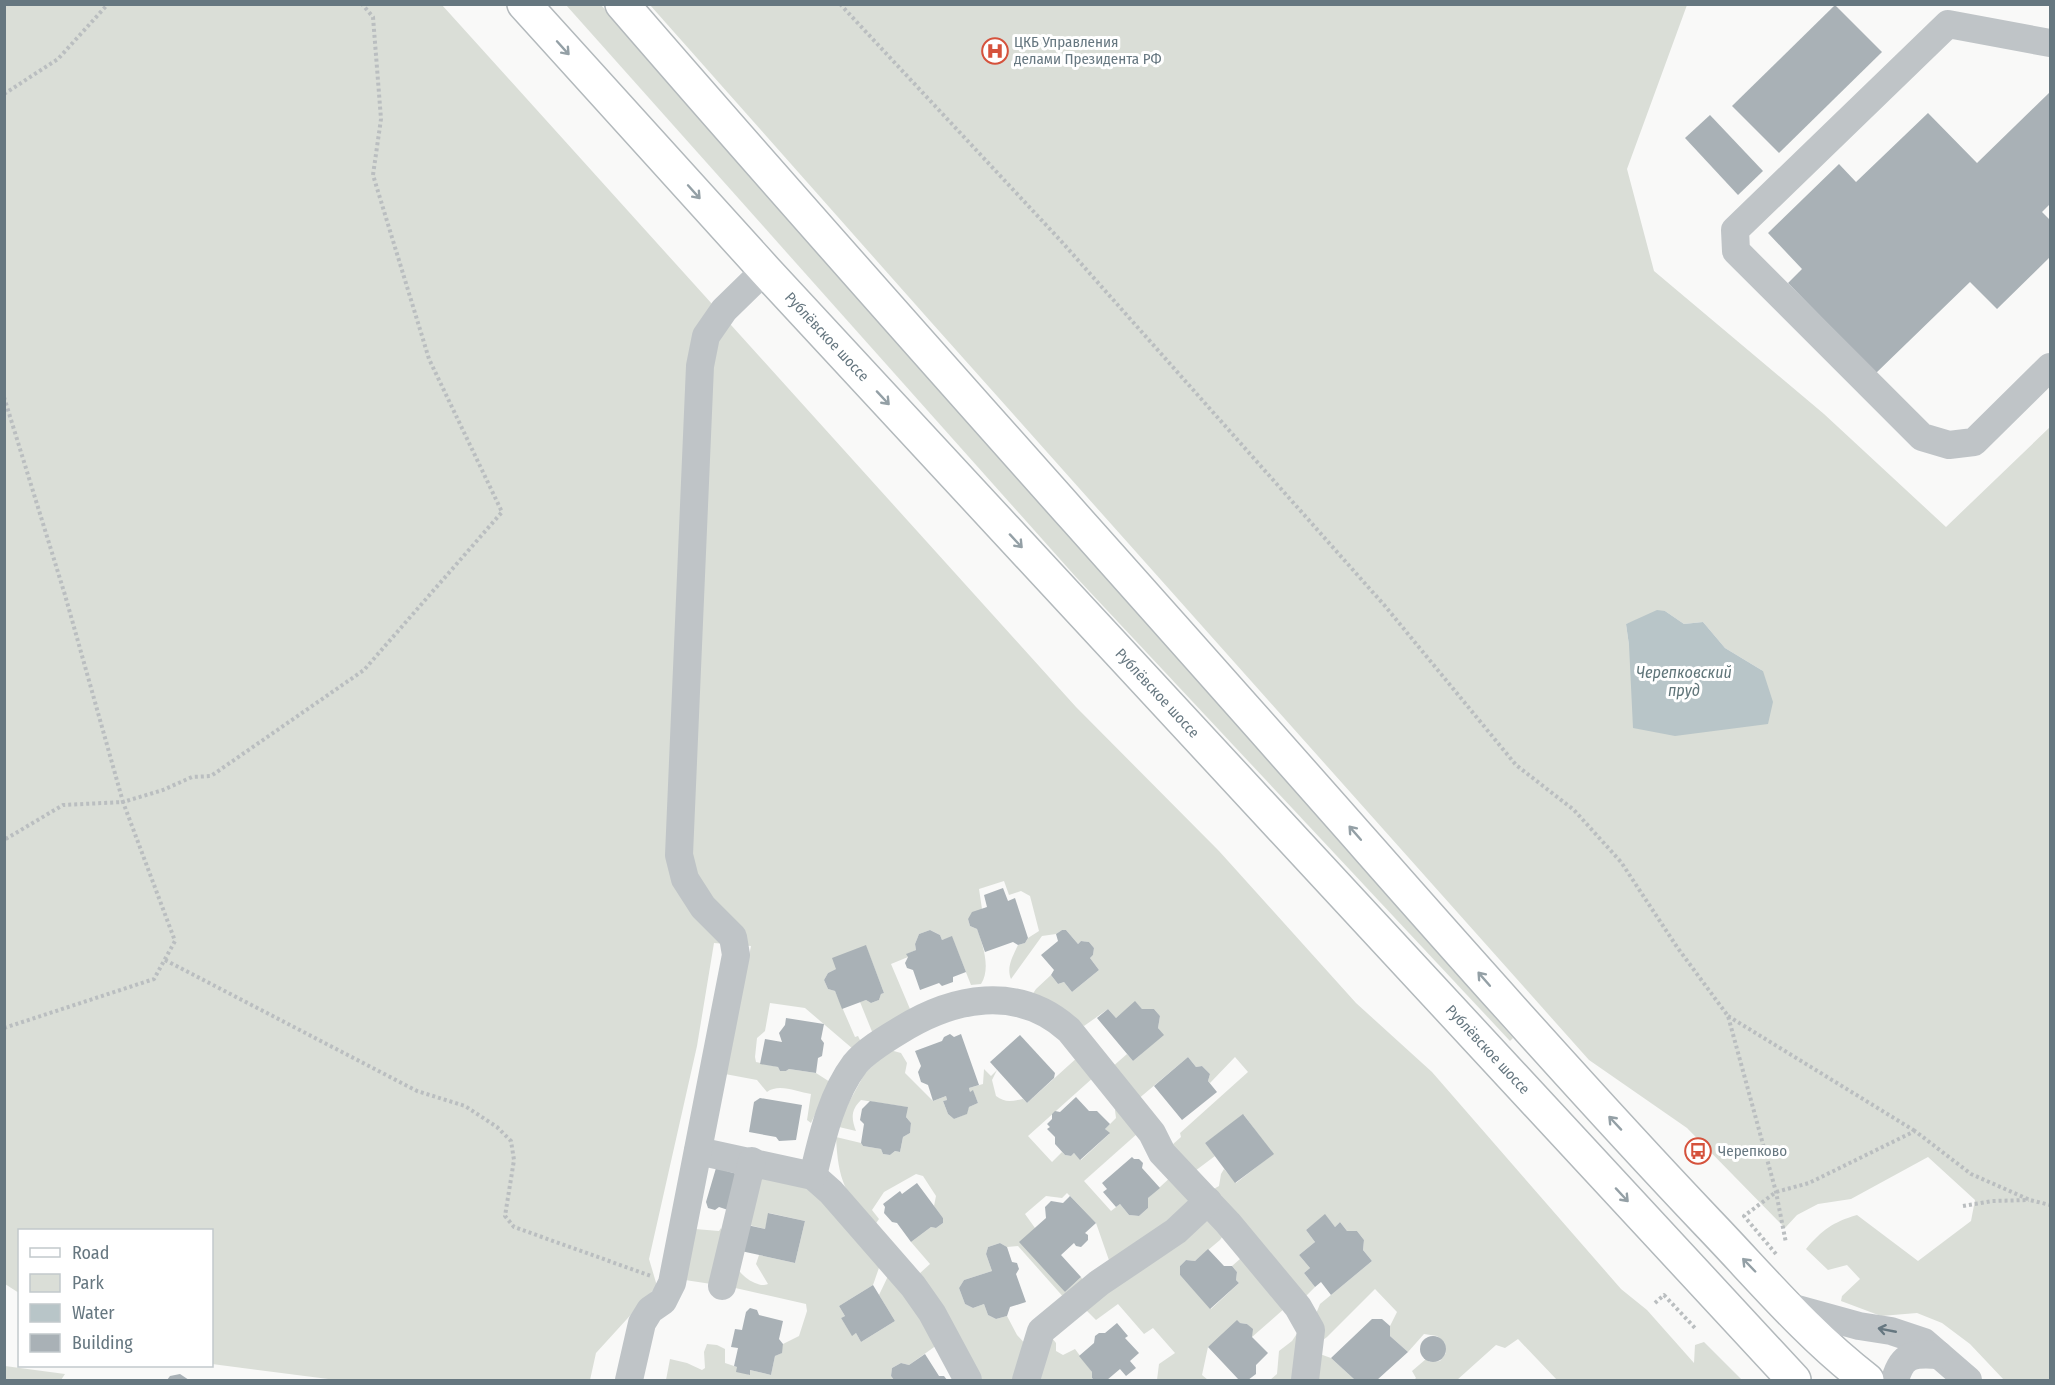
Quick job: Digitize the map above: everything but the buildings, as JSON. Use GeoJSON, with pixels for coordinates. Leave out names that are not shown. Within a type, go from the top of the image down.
{"type":"FeatureCollection","features":[{"type":"Feature","properties":{"kind":"main road","name":"Рублёвское шоссе"},"geometry":{"type":"LineString","coordinates":[[524,4],[765,270],[1794,1380]]}},
{"type":"Feature","properties":{"kind":"main road"},"geometry":{"type":"LineString","coordinates":[[622,4],[814,226],[1216,675],[1509,1007],[1667,1180],[1856,1375]]}},
{"type":"Feature","properties":{"kind":"street"},"geometry":{"type":"LineString","coordinates":[[2050,44],[1948,24],[1735,230],[1736,251],[1922,437],[1949,445],[1974,442],[2050,367]]}},
{"type":"Feature","properties":{"kind":"street"},"geometry":{"type":"LineString","coordinates":[[629,1380],[642,1323],[650,1310],[663,1301],[672,1283],[736,955],[733,937],[703,907],[685,879],[679,855],[699,366],[706,336],[724,310],[765,270]]}},
{"type":"Feature","properties":{"kind":"street"},"geometry":{"type":"LineString","coordinates":[[813,1176],[840,1089],[856,1063],[883,1040],[911,1023],[946,1008],[973,1000],[997,1000],[1037,1008],[1053,1016],[1069,1030],[1152,1133],[1162,1153],[1208,1201],[1298,1307],[1311,1330],[1305,1380]]}},
{"type":"Feature","properties":{"kind":"street"},"geometry":{"type":"LineString","coordinates":[[698,1151],[813,1176],[831,1192],[913,1286],[932,1313],[968,1380]]}},
{"type":"Feature","properties":{"kind":"street"},"geometry":{"type":"LineString","coordinates":[[722,1286],[752,1161]]}},
{"type":"Feature","properties":{"kind":"street"},"geometry":{"type":"LineString","coordinates":[[1026,1380],[1041,1331],[1099,1283],[1176,1231],[1208,1201]]}},
{"type":"Feature","properties":{"kind":"street"},"geometry":{"type":"LineString","coordinates":[[1790,1307],[1859,1326],[1899,1333],[1924,1342],[1968,1380]]}},
{"type":"Feature","properties":{"kind":"street"},"geometry":{"type":"LineString","coordinates":[[1755,1339],[1781,1380]]}},
{"type":"Feature","properties":{"kind":"street"},"geometry":{"type":"LineString","coordinates":[[1895,1380],[1898,1368],[1905,1358],[1921,1353],[1939,1355]]}},
{"type":"Feature","properties":{"kind":"path"},"geometry":{"type":"LineString","coordinates":[[4,94],[58,59],[108,4]]}},
{"type":"Feature","properties":{"kind":"path"},"geometry":{"type":"LineString","coordinates":[[4,840],[63,805],[123,802],[163,790],[192,777],[210,776],[364,670],[502,512],[429,359],[373,175],[381,119],[373,17],[362,4]]}},
{"type":"Feature","properties":{"kind":"path"},"geometry":{"type":"LineString","coordinates":[[840,4],[1061,241],[1377,597],[1516,765],[1574,810],[1621,862],[1677,947],[1728,1016],[1776,1192],[1786,1243]]}},
{"type":"Feature","properties":{"kind":"path"},"geometry":{"type":"LineString","coordinates":[[4,397],[65,596],[123,802],[174,941],[154,979],[4,1028]]}},
{"type":"Feature","properties":{"kind":"path"},"geometry":{"type":"LineString","coordinates":[[165,960],[417,1091],[465,1106],[497,1127],[511,1141],[514,1160],[505,1216],[514,1227],[672,1283]]}},
{"type":"Feature","properties":{"kind":"path"},"geometry":{"type":"LineString","coordinates":[[1728,1016],[1915,1131],[1971,1174],[2030,1200],[2050,1205]]}},
{"type":"Feature","properties":{"kind":"path"},"geometry":{"type":"LineString","coordinates":[[1776,1254],[1744,1216],[1776,1192],[1809,1183],[1915,1131]]}},
{"type":"Feature","properties":{"kind":"path"},"geometry":{"type":"LineString","coordinates":[[1963,1206],[2030,1200]]}},
{"type":"Feature","properties":{"kind":"path"},"geometry":{"type":"LineString","coordinates":[[1655,1303],[1664,1295],[1695,1328]]}},
{"type":"Feature","properties":{"kind":"green space"},"geometry":{"type":"Polygon","coordinates":[[[5,5],[442,5],[1076,707],[1219,851],[1356,1003],[1432,1072],[1621,1289],[1647,1310],[1694,1363],[1695,1345],[1704,1342],[1742,1380],[1557,1380],[1518,1339],[1505,1348],[1496,1345],[1457,1380],[1414,1380],[1416,1378],[1412,1371],[1426,1359],[1430,1362],[1440,1361],[1446,1353],[1445,1343],[1437,1336],[1424,1334],[1408,1352],[1390,1336],[1390,1326],[1397,1312],[1375,1289],[1319,1343],[1313,1321],[1320,1304],[1372,1261],[1363,1250],[1364,1240],[1357,1231],[1347,1231],[1340,1222],[1335,1227],[1325,1215],[1306,1230],[1315,1242],[1299,1255],[1310,1268],[1304,1273],[1315,1287],[1300,1302],[1212,1190],[1219,1186],[1224,1169],[1236,1183],[1273,1154],[1244,1115],[1205,1143],[1215,1156],[1195,1171],[1172,1145],[1181,1137],[1180,1133],[1248,1072],[1235,1057],[1210,1083],[1208,1081],[1210,1074],[1202,1066],[1196,1067],[1188,1057],[1137,1100],[1111,1068],[1127,1054],[1133,1061],[1163,1035],[1158,1028],[1160,1016],[1154,1009],[1142,1009],[1135,1002],[1116,1018],[1108,1009],[1084,1026],[1032,995],[1051,975],[1058,984],[1064,982],[1072,992],[1099,970],[1090,958],[1094,948],[1089,942],[1081,941],[1078,944],[1066,930],[1042,936],[1011,979],[1010,966],[1018,945],[1025,943],[1028,938],[1039,931],[1030,896],[1021,891],[1009,895],[1004,881],[979,889],[982,909],[968,919],[970,926],[977,929],[984,949],[986,964],[981,984],[971,985],[952,937],[942,940],[940,935],[930,930],[919,934],[915,944],[916,950],[907,954],[908,957],[891,964],[910,1009],[873,1034],[860,1002],[866,1000],[871,1003],[879,1000],[881,994],[884,993],[866,946],[828,973],[824,980],[828,989],[835,991],[855,1037],[858,1036],[861,1042],[853,1049],[805,1008],[770,1003],[765,1031],[757,1038],[756,1062],[778,1067],[780,1071],[789,1069],[816,1073],[830,1082],[811,1123],[807,1120],[811,1094],[783,1088],[767,1092],[757,1080],[725,1074],[751,946],[714,943],[697,1046],[649,1259],[657,1286],[596,1353],[590,1380],[336,1380],[213,1364],[213,1229],[18,1229],[18,1292],[5,1284],[5,5]]]}},
{"type":"Feature","properties":{"kind":"green space"},"geometry":{"type":"Polygon","coordinates":[[[566,5],[601,5],[1250,737],[1513,1038],[1510,1041],[1075,576],[566,5]]]}},
{"type":"Feature","properties":{"kind":"green space"},"geometry":{"type":"Polygon","coordinates":[[[650,5],[1687,5],[1627,169],[1654,271],[1824,414],[1946,527],[2050,427],[2050,1380],[2004,1380],[1970,1344],[1942,1323],[1917,1313],[1881,1316],[1841,1301],[1842,1296],[1860,1279],[1847,1265],[1828,1270],[1806,1249],[1823,1232],[1857,1215],[1918,1261],[1971,1221],[1975,1200],[1928,1157],[1851,1199],[1818,1204],[1797,1215],[1785,1228],[1687,1128],[1589,1060],[650,5]],[[1665,611],[1626,624],[1629,645],[1763,671],[1725,648],[1703,622],[1684,624],[1665,611]]]}},
{"type":"Feature","properties":{"kind":"green space"},"geometry":{"type":"Polygon","coordinates":[[[890,1050],[901,1053],[907,1063],[905,1073],[933,1101],[946,1096],[947,1100],[943,1101],[948,1114],[954,1119],[966,1114],[969,1107],[978,1103],[973,1091],[970,1092],[969,1088],[983,1084],[984,1069],[991,1076],[997,1070],[992,1080],[996,1096],[1006,1101],[1023,1099],[1027,1103],[1079,1056],[1095,1076],[1028,1136],[1052,1162],[1062,1152],[1071,1156],[1074,1153],[1081,1160],[1109,1134],[1105,1129],[1116,1118],[1115,1110],[1119,1107],[1138,1133],[1084,1181],[1111,1211],[1120,1204],[1129,1215],[1139,1216],[1148,1208],[1148,1198],[1173,1175],[1190,1202],[1111,1266],[1096,1223],[1067,1193],[1062,1198],[1046,1196],[1025,1214],[1035,1228],[1065,1292],[1081,1277],[1085,1284],[1066,1300],[1018,1246],[1007,1247],[1000,1243],[988,1247],[986,1254],[992,1271],[964,1280],[959,1288],[965,1304],[973,1308],[984,1304],[988,1315],[996,1319],[1007,1316],[1017,1335],[1030,1349],[1019,1380],[974,1380],[919,1274],[930,1264],[911,1242],[931,1227],[936,1228],[943,1223],[943,1218],[934,1206],[936,1196],[923,1176],[916,1174],[884,1192],[872,1210],[879,1219],[874,1226],[850,1196],[841,1176],[836,1137],[881,1149],[883,1154],[890,1155],[895,1151],[900,1152],[903,1137],[910,1133],[911,1123],[906,1117],[907,1107],[861,1100],[853,1114],[856,1131],[839,1127],[842,1115],[865,1073],[890,1050]]]}},
{"type":"Feature","properties":{"kind":"green space"},"geometry":{"type":"Polygon","coordinates":[[[764,1178],[797,1183],[820,1195],[881,1262],[873,1285],[839,1306],[845,1316],[841,1318],[852,1335],[856,1333],[861,1342],[895,1321],[879,1295],[890,1272],[937,1345],[909,1365],[901,1363],[892,1368],[891,1376],[894,1380],[666,1380],[670,1359],[702,1370],[705,1368],[704,1352],[707,1344],[725,1349],[725,1363],[749,1375],[750,1370],[771,1375],[775,1356],[781,1353],[783,1344],[799,1336],[807,1311],[806,1304],[731,1287],[685,1280],[695,1229],[719,1231],[721,1228],[736,1267],[747,1279],[758,1284],[768,1284],[756,1264],[759,1255],[795,1263],[805,1221],[769,1213],[765,1229],[745,1224],[755,1182],[764,1178]]]}},
{"type":"Feature","properties":{"kind":"green space"},"geometry":{"type":"Polygon","coordinates":[[[1215,1218],[1225,1233],[1195,1261],[1186,1260],[1180,1266],[1180,1275],[1211,1309],[1239,1283],[1236,1280],[1237,1272],[1232,1266],[1248,1252],[1285,1308],[1252,1337],[1252,1329],[1247,1324],[1240,1323],[1208,1347],[1202,1375],[1208,1380],[1157,1380],[1159,1364],[1175,1353],[1153,1328],[1144,1334],[1118,1304],[1096,1320],[1078,1302],[1203,1220],[1215,1218]]]}},
{"type":"Feature","properties":{"kind":"green space"},"geometry":{"type":"Polygon","coordinates":[[[1304,1323],[1299,1380],[1270,1380],[1277,1374],[1279,1351],[1292,1341],[1304,1323]]]}},
{"type":"Feature","properties":{"kind":"green space"},"geometry":{"type":"Polygon","coordinates":[[[1048,1333],[1056,1343],[1056,1351],[1063,1355],[1075,1349],[1092,1372],[1094,1380],[1033,1380],[1048,1333]]]}},
{"type":"Feature","properties":{"kind":"green space"},"geometry":{"type":"Polygon","coordinates":[[[1317,1353],[1331,1358],[1355,1380],[1313,1380],[1317,1353]]]}},
{"type":"Feature","properties":{"kind":"green space"},"geometry":{"type":"Polygon","coordinates":[[[5,1366],[65,1374],[61,1380],[5,1380],[5,1366]]]}},
{"type":"Feature","properties":{"kind":"water","name":"Черепковский пруд"},"geometry":{"type":"Polygon","coordinates":[[[1657,610],[1665,611],[1684,624],[1703,622],[1725,648],[1763,671],[1773,702],[1768,724],[1675,736],[1633,728],[1626,624],[1657,610]]]}},
{"type":"Feature","properties":{"kind":"place","name":"ЦКБ Управления делами Президента РФ"},"geometry":{"type":"Point","coordinates":[995,51]}},
{"type":"Feature","properties":{"kind":"place","name":"Черепково"},"geometry":{"type":"Point","coordinates":[1698,1151]}}]}
